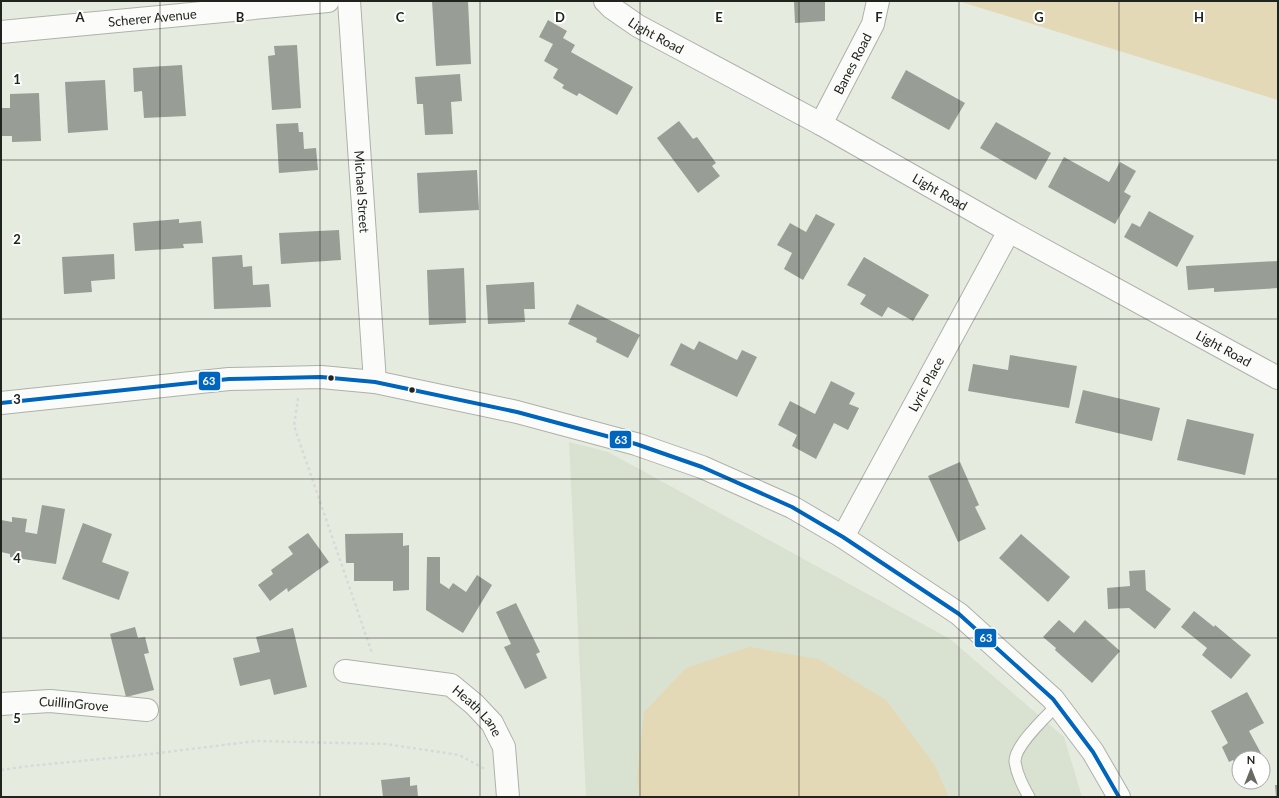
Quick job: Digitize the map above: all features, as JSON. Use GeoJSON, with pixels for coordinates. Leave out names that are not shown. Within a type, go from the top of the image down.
{"type":"FeatureCollection","features":[{"type":"Feature","properties":{"kind":"street","name":"Scherer Avenue"},"geometry":{"type":"LineString","coordinates":[[1,32],[328,1]]}},
{"type":"Feature","properties":{"kind":"street","name":"Michael Street"},"geometry":{"type":"LineString","coordinates":[[349,1],[375,382]]}},
{"type":"Feature","properties":{"kind":"street","name":"Light Road"},"geometry":{"type":"LineString","coordinates":[[605,1],[612,8],[638,26],[821,124],[1009,231],[1278,378]]}},
{"type":"Feature","properties":{"kind":"street","name":"Banes Road"},"geometry":{"type":"LineString","coordinates":[[821,124],[873,24],[878,1]]}},
{"type":"Feature","properties":{"kind":"street","name":"Lyric Place"},"geometry":{"type":"LineString","coordinates":[[843,537],[1009,231]]}},
{"type":"Feature","properties":{"kind":"street"},"geometry":{"type":"LineString","coordinates":[[1,403],[229,379],[321,377],[375,382],[517,412],[636,444],[702,467],[792,507],[843,537],[960,614],[1053,699],[1093,752],[1119,797]]}},
{"type":"Feature","properties":{"kind":"street","name":"Heath Lane"},"geometry":{"type":"LineString","coordinates":[[344,671],[451,685],[457,689],[492,723],[504,747],[507,789]]}},
{"type":"Feature","properties":{"kind":"street","name":"CuillinGrove"},"geometry":{"type":"LineString","coordinates":[[1,704],[50,700],[147,710]]}},
{"type":"Feature","properties":{"kind":"lane"},"geometry":{"type":"LineString","coordinates":[[1029,797],[1018,776],[1015,761],[1016,754],[1020,746],[1058,705]]}},
{"type":"Feature","properties":{"kind":"path"},"geometry":{"type":"LineString","coordinates":[[302,378],[294,426],[380,676]]}},
{"type":"Feature","properties":{"kind":"path"},"geometry":{"type":"LineString","coordinates":[[1,770],[256,741],[386,744],[459,755],[507,789]]}},
{"type":"Feature","properties":{"kind":"shaded area"},"geometry":{"type":"Polygon","coordinates":[[[958,1],[1277,1],[1278,100],[958,1]]]}},
{"type":"Feature","properties":{"kind":"shaded area"},"geometry":{"type":"Polygon","coordinates":[[[569,442],[608,452],[950,639],[1064,737],[1082,797],[586,797],[569,442]]]}},
{"type":"Feature","properties":{"kind":"shaded area"},"geometry":{"type":"Polygon","coordinates":[[[749,647],[818,659],[886,700],[934,764],[949,797],[640,797],[637,779],[644,712],[686,668],[749,647]]]}},
{"type":"Feature","properties":{"kind":"building"},"geometry":{"type":"Polygon","coordinates":[[[432,1],[468,1],[471,64],[436,66],[432,1]]]}},
{"type":"Feature","properties":{"kind":"building"},"geometry":{"type":"Polygon","coordinates":[[[794,1],[825,1],[825,21],[795,23],[794,1]]]}},
{"type":"Feature","properties":{"kind":"building"},"geometry":{"type":"Polygon","coordinates":[[[548,20],[567,31],[563,38],[575,45],[571,52],[633,87],[617,115],[579,93],[577,96],[562,88],[564,85],[553,78],[558,69],[544,61],[553,44],[539,37],[548,20]]]}},
{"type":"Feature","properties":{"kind":"building"},"geometry":{"type":"Polygon","coordinates":[[[297,45],[301,108],[272,110],[268,56],[275,55],[274,46],[297,45]]]}},
{"type":"Feature","properties":{"kind":"building"},"geometry":{"type":"Polygon","coordinates":[[[182,65],[186,116],[144,118],[142,91],[134,92],[133,68],[182,65]]]}},
{"type":"Feature","properties":{"kind":"building"},"geometry":{"type":"Polygon","coordinates":[[[906,70],[965,103],[949,130],[891,98],[906,70]]]}},
{"type":"Feature","properties":{"kind":"building"},"geometry":{"type":"Polygon","coordinates":[[[460,74],[462,101],[451,102],[453,134],[425,135],[423,104],[417,104],[415,77],[460,74]]]}},
{"type":"Feature","properties":{"kind":"building"},"geometry":{"type":"Polygon","coordinates":[[[105,80],[108,130],[68,133],[65,82],[105,80]]]}},
{"type":"Feature","properties":{"kind":"building"},"geometry":{"type":"Polygon","coordinates":[[[39,93],[41,141],[12,142],[12,136],[1,136],[1,108],[10,108],[10,94],[39,93]]]}},
{"type":"Feature","properties":{"kind":"building"},"geometry":{"type":"Polygon","coordinates":[[[679,121],[693,139],[697,137],[716,163],[712,166],[720,176],[698,193],[657,138],[679,121]]]}},
{"type":"Feature","properties":{"kind":"building"},"geometry":{"type":"Polygon","coordinates":[[[996,122],[1051,153],[1036,180],[980,148],[996,122]]]}},
{"type":"Feature","properties":{"kind":"building"},"geometry":{"type":"Polygon","coordinates":[[[298,123],[299,132],[303,132],[304,149],[316,148],[318,170],[279,173],[276,124],[298,123]]]}},
{"type":"Feature","properties":{"kind":"building"},"geometry":{"type":"Polygon","coordinates":[[[1064,157],[1109,182],[1120,162],[1136,171],[1124,192],[1131,196],[1115,224],[1048,187],[1064,157]]]}},
{"type":"Feature","properties":{"kind":"building"},"geometry":{"type":"Polygon","coordinates":[[[477,170],[479,210],[419,213],[417,173],[477,170]]]}},
{"type":"Feature","properties":{"kind":"building"},"geometry":{"type":"Polygon","coordinates":[[[1149,211],[1194,236],[1177,267],[1124,237],[1132,223],[1140,227],[1149,211]]]}},
{"type":"Feature","properties":{"kind":"building"},"geometry":{"type":"Polygon","coordinates":[[[816,214],[835,224],[803,280],[784,269],[792,253],[777,245],[790,223],[806,232],[816,214]]]}},
{"type":"Feature","properties":{"kind":"building"},"geometry":{"type":"Polygon","coordinates":[[[179,219],[179,223],[201,221],[203,243],[183,244],[184,248],[135,251],[133,223],[179,219]]]}},
{"type":"Feature","properties":{"kind":"building"},"geometry":{"type":"Polygon","coordinates":[[[339,230],[341,260],[281,264],[279,233],[339,230]]]}},
{"type":"Feature","properties":{"kind":"building"},"geometry":{"type":"Polygon","coordinates":[[[114,254],[115,279],[91,281],[92,292],[64,294],[62,257],[114,254]]]}},
{"type":"Feature","properties":{"kind":"building"},"geometry":{"type":"Polygon","coordinates":[[[242,255],[243,267],[252,266],[253,285],[269,284],[271,307],[214,309],[212,257],[242,255]]]}},
{"type":"Feature","properties":{"kind":"building"},"geometry":{"type":"Polygon","coordinates":[[[864,257],[929,295],[913,321],[888,307],[882,317],[860,304],[866,295],[847,285],[864,257]]]}},
{"type":"Feature","properties":{"kind":"building"},"geometry":{"type":"Polygon","coordinates":[[[1278,261],[1278,288],[1214,292],[1214,288],[1188,290],[1186,266],[1278,261]]]}},
{"type":"Feature","properties":{"kind":"building"},"geometry":{"type":"Polygon","coordinates":[[[464,268],[466,323],[429,325],[427,270],[464,268]]]}},
{"type":"Feature","properties":{"kind":"building"},"geometry":{"type":"Polygon","coordinates":[[[534,282],[535,309],[524,309],[525,322],[488,324],[486,285],[534,282]]]}},
{"type":"Feature","properties":{"kind":"building"},"geometry":{"type":"Polygon","coordinates":[[[577,304],[640,335],[628,358],[596,342],[597,338],[568,324],[577,304]]]}},
{"type":"Feature","properties":{"kind":"building"},"geometry":{"type":"Polygon","coordinates":[[[699,341],[737,360],[742,350],[757,357],[737,397],[670,365],[681,343],[694,350],[699,341]]]}},
{"type":"Feature","properties":{"kind":"building"},"geometry":{"type":"Polygon","coordinates":[[[1010,355],[1077,366],[1069,408],[968,391],[973,364],[1008,370],[1010,355]]]}},
{"type":"Feature","properties":{"kind":"building"},"geometry":{"type":"Polygon","coordinates":[[[831,381],[855,393],[849,404],[859,408],[848,430],[834,423],[816,459],[792,446],[797,435],[778,425],[790,401],[815,414],[831,381]]]}},
{"type":"Feature","properties":{"kind":"building"},"geometry":{"type":"Polygon","coordinates":[[[1083,390],[1160,408],[1152,441],[1075,423],[1083,390]]]}},
{"type":"Feature","properties":{"kind":"building"},"geometry":{"type":"Polygon","coordinates":[[[1187,419],[1254,434],[1245,475],[1177,460],[1187,419]]]}},
{"type":"Feature","properties":{"kind":"building"},"geometry":{"type":"Polygon","coordinates":[[[960,462],[979,505],[975,507],[986,529],[958,542],[928,476],[960,462]]]}},
{"type":"Feature","properties":{"kind":"building"},"geometry":{"type":"Polygon","coordinates":[[[42,505],[65,509],[56,564],[10,557],[10,554],[1,552],[1,520],[12,522],[12,517],[27,519],[25,532],[37,534],[42,505]]]}},
{"type":"Feature","properties":{"kind":"building"},"geometry":{"type":"Polygon","coordinates":[[[83,523],[112,534],[102,562],[129,572],[119,600],[62,579],[83,523]]]}},
{"type":"Feature","properties":{"kind":"building"},"geometry":{"type":"Polygon","coordinates":[[[308,533],[329,562],[288,592],[287,588],[270,601],[258,585],[273,574],[271,570],[293,554],[288,547],[308,533]]]}},
{"type":"Feature","properties":{"kind":"building"},"geometry":{"type":"Polygon","coordinates":[[[403,533],[403,546],[409,545],[409,590],[393,591],[393,581],[354,581],[354,563],[346,563],[345,534],[403,533]]]}},
{"type":"Feature","properties":{"kind":"building"},"geometry":{"type":"Polygon","coordinates":[[[1021,534],[1070,577],[1048,602],[999,558],[1021,534]]]}},
{"type":"Feature","properties":{"kind":"building"},"geometry":{"type":"Polygon","coordinates":[[[427,557],[440,557],[440,583],[449,589],[453,583],[466,592],[477,575],[492,585],[463,633],[426,610],[427,557]]]}},
{"type":"Feature","properties":{"kind":"building"},"geometry":{"type":"Polygon","coordinates":[[[1145,570],[1146,590],[1171,609],[1155,629],[1129,608],[1108,609],[1107,588],[1130,586],[1129,571],[1145,570]]]}},
{"type":"Feature","properties":{"kind":"building"},"geometry":{"type":"Polygon","coordinates":[[[516,603],[540,652],[536,654],[547,678],[525,689],[504,647],[511,644],[496,612],[516,603]]]}},
{"type":"Feature","properties":{"kind":"building"},"geometry":{"type":"Polygon","coordinates":[[[1194,611],[1214,627],[1215,625],[1251,655],[1231,679],[1202,655],[1207,648],[1181,627],[1194,611]]]}},
{"type":"Feature","properties":{"kind":"building"},"geometry":{"type":"Polygon","coordinates":[[[1059,620],[1074,633],[1085,620],[1120,651],[1092,683],[1055,650],[1056,648],[1043,637],[1059,620]]]}},
{"type":"Feature","properties":{"kind":"building"},"geometry":{"type":"Polygon","coordinates":[[[135,627],[138,638],[145,637],[149,653],[144,654],[154,690],[126,697],[110,634],[135,627]]]}},
{"type":"Feature","properties":{"kind":"building"},"geometry":{"type":"Polygon","coordinates":[[[293,628],[307,687],[274,695],[270,679],[240,686],[233,658],[260,652],[256,637],[293,628]]]}},
{"type":"Feature","properties":{"kind":"building"},"geometry":{"type":"Polygon","coordinates":[[[1247,692],[1264,723],[1249,731],[1259,750],[1231,750],[1231,761],[1229,762],[1222,747],[1228,743],[1211,711],[1247,692]]]}},
{"type":"Feature","properties":{"kind":"building"},"geometry":{"type":"Polygon","coordinates":[[[410,777],[410,786],[417,785],[418,797],[383,797],[381,780],[410,777]]]}},
{"type":"Feature","properties":{"kind":"building"},"geometry":{"type":"Polygon","coordinates":[[[1275,785],[1278,785],[1278,797],[1276,797],[1275,785]]]}},
{"type":"Feature","properties":{"kind":"transit line","name":"63"},"geometry":{"type":"LineString","coordinates":[[1,403],[229,379],[321,377],[375,382],[517,412],[636,444],[702,467],[792,507],[843,537],[959,614],[1053,699],[1093,752],[1119,797]]}}]}
